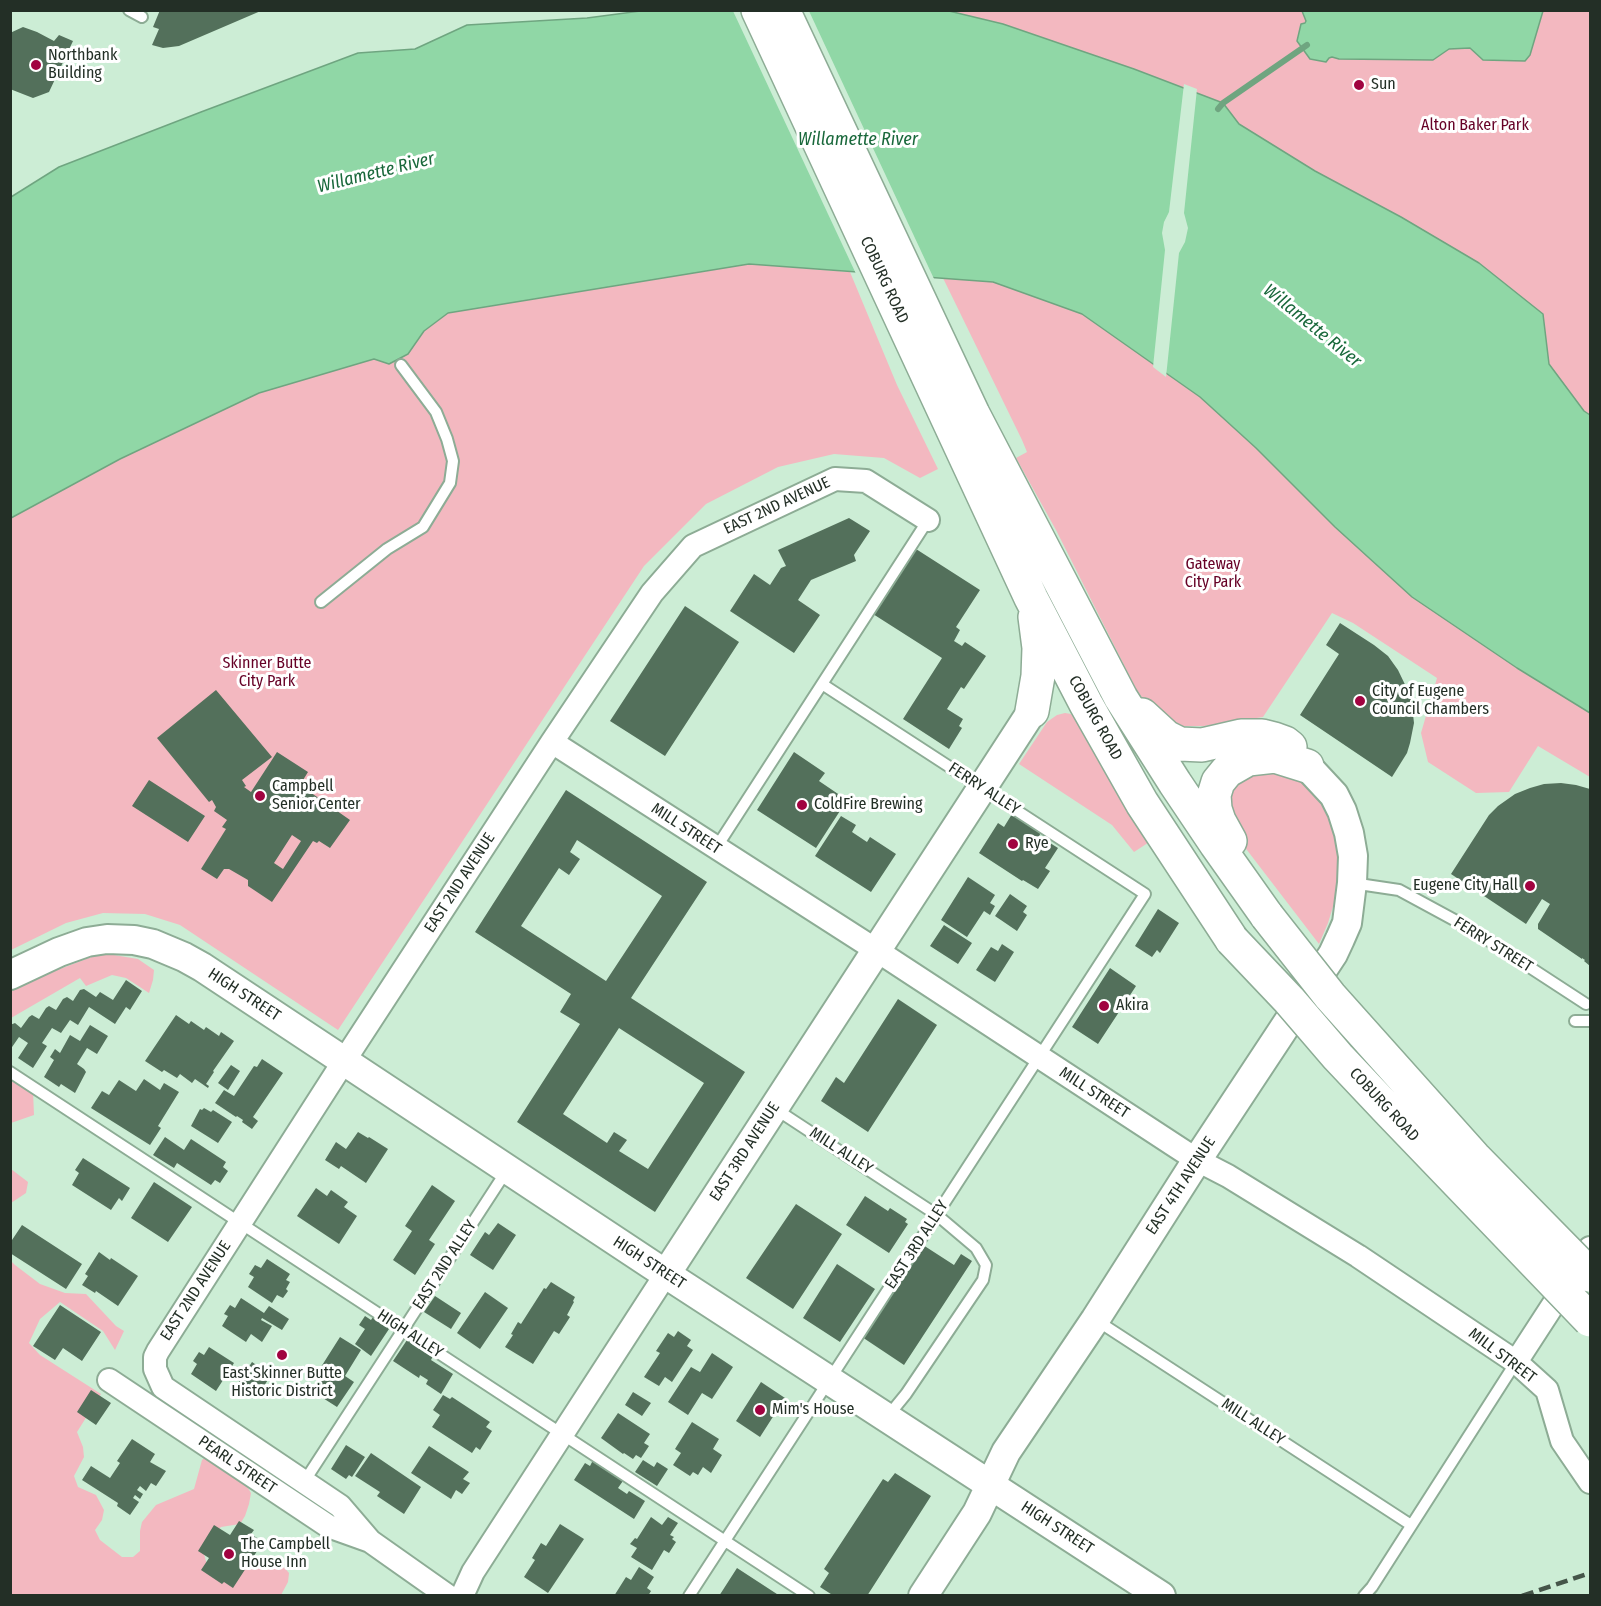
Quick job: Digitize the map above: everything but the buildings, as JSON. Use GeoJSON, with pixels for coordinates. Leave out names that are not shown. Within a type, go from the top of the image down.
{"type":"FeatureCollection","features":[{"type":"Feature","properties":{"kind":"main road","name":"COBURG ROAD"},"geometry":{"type":"LineString","coordinates":[[758,10],[962,419],[1121,698],[1215,844],[1330,996],[1474,1157],[1590,1275]]}},
{"type":"Feature","properties":{"kind":"main road","name":"COBURG ROAD"},"geometry":{"type":"LineString","coordinates":[[783,10],[962,419],[1031,597],[1086,704],[1142,803],[1232,940],[1289,1000],[1338,1057],[1590,1320]]}},
{"type":"Feature","properties":{"kind":"main road"},"geometry":{"type":"LineString","coordinates":[[1031,597],[1039,648],[1038,676],[1032,711]]}},
{"type":"Feature","properties":{"kind":"main road"},"geometry":{"type":"LineString","coordinates":[[1121,698],[1166,737],[1179,744],[1202,745],[1241,736],[1262,736],[1285,743],[1298,752],[1306,766]]}},
{"type":"Feature","properties":{"kind":"main road"},"geometry":{"type":"LineString","coordinates":[[1032,711],[1056,702],[1076,701],[1086,704]]}},
{"type":"Feature","properties":{"kind":"main road"},"geometry":{"type":"LineString","coordinates":[[1267,915],[1244,865],[1219,821],[1214,795],[1218,782],[1227,771],[1248,759],[1275,756],[1306,766]]}},
{"type":"Feature","properties":{"kind":"street","name":"EAST 2ND AVENUE"},"geometry":{"type":"LineString","coordinates":[[156,1375],[155,1363],[158,1351],[344,1061],[652,593],[693,546],[836,478],[866,481],[928,520]]}},
{"type":"Feature","properties":{"kind":"street","name":"EAST 3RD AVENUE"},"geometry":{"type":"LineString","coordinates":[[462,1596],[474,1572],[1032,711]]}},
{"type":"Feature","properties":{"kind":"street","name":"MILL STREET"},"geometry":{"type":"LineString","coordinates":[[552,742],[1197,1160],[1228,1176],[1358,1256],[1516,1362],[1547,1390],[1562,1441],[1590,1482]]}},
{"type":"Feature","properties":{"kind":"street","name":"EAST 4TH AVENUE"},"geometry":{"type":"LineString","coordinates":[[923,1596],[977,1513],[1006,1452],[1095,1320],[1333,954],[1347,923],[1353,856],[1350,833],[1334,795],[1306,766]]}},
{"type":"Feature","properties":{"kind":"street","name":"HIGH STREET"},"geometry":{"type":"LineString","coordinates":[[10,975],[59,952],[87,942],[107,939],[134,940],[153,944],[202,967],[666,1274],[1161,1596]]}},
{"type":"Feature","properties":{"kind":"street"},"geometry":{"type":"LineString","coordinates":[[1516,1362],[1590,1248]]}},
{"type":"Feature","properties":{"kind":"street","name":"PEARL STREET"},"geometry":{"type":"LineString","coordinates":[[156,1375],[167,1390],[340,1506],[370,1541],[448,1596]]}},
{"type":"Feature","properties":{"kind":"street","name":"PEARL STREET"},"geometry":{"type":"LineString","coordinates":[[109,1380],[328,1526],[370,1541]]}},
{"type":"Feature","properties":{"kind":"lane"},"geometry":{"type":"LineString","coordinates":[[129,10],[142,17]]}},
{"type":"Feature","properties":{"kind":"lane"},"geometry":{"type":"LineString","coordinates":[[321,602],[387,549],[423,527],[450,483],[453,461],[444,430],[436,412],[401,365]]}},
{"type":"Feature","properties":{"kind":"lane"},"geometry":{"type":"LineString","coordinates":[[716,848],[928,520]]}},
{"type":"Feature","properties":{"kind":"lane","name":"FERRY ALLEY"},"geometry":{"type":"LineString","coordinates":[[822,684],[1145,894]]}},
{"type":"Feature","properties":{"kind":"lane","name":"FERRY STREET"},"geometry":{"type":"LineString","coordinates":[[1352,883],[1399,890],[1471,929],[1586,1004]]}},
{"type":"Feature","properties":{"kind":"lane","name":"EAST 3RD ALLEY"},"geometry":{"type":"LineString","coordinates":[[689,1596],[1145,894]]}},
{"type":"Feature","properties":{"kind":"lane"},"geometry":{"type":"LineString","coordinates":[[1575,1021],[1590,1021]]}},
{"type":"Feature","properties":{"kind":"lane","name":"HIGH ALLEY"},"geometry":{"type":"LineString","coordinates":[[10,1072],[809,1596]]}},
{"type":"Feature","properties":{"kind":"lane","name":"MILL ALLEY"},"geometry":{"type":"LineString","coordinates":[[774,1108],[937,1215],[976,1248],[986,1265],[982,1280],[906,1394],[887,1418]]}},
{"type":"Feature","properties":{"kind":"lane","name":"EAST 2ND ALLEY"},"geometry":{"type":"LineString","coordinates":[[304,1482],[508,1169]]}},
{"type":"Feature","properties":{"kind":"lane","name":"MILL ALLEY"},"geometry":{"type":"LineString","coordinates":[[1095,1320],[1411,1525]]}},
{"type":"Feature","properties":{"kind":"lane"},"geometry":{"type":"LineString","coordinates":[[1364,1596],[1372,1587],[1516,1362]]}},
{"type":"Feature","properties":{"kind":"green space","name":"Alton Baker Park"},"geometry":{"type":"Polygon","coordinates":[[[949,11],[1590,11],[1590,429],[1576,419],[1509,287],[1479,263],[1441,241],[1003,24],[949,11]]]}},
{"type":"Feature","properties":{"kind":"green space","name":"Skinner Butte City Park"},"geometry":{"type":"Polygon","coordinates":[[[749,264],[850,272],[897,385],[938,469],[920,478],[884,458],[834,454],[778,467],[706,504],[644,566],[338,1030],[180,925],[145,914],[103,913],[66,923],[11,950],[11,518],[120,459],[259,393],[374,359],[389,364],[408,354],[424,331],[448,313],[749,264]]]}},
{"type":"Feature","properties":{"kind":"green space","name":"Gateway City Park"},"geometry":{"type":"Polygon","coordinates":[[[943,278],[993,282],[1082,314],[1200,397],[1368,557],[1517,668],[1590,713],[1590,777],[1538,746],[1509,792],[1476,793],[1428,762],[1421,733],[1437,678],[1353,623],[1332,613],[1263,717],[1204,726],[1178,726],[1146,703],[1136,689],[1056,530],[1016,458],[1027,452],[943,278]]]}},
{"type":"Feature","properties":{"kind":"green space"},"geometry":{"type":"Polygon","coordinates":[[[1065,713],[1071,714],[1076,720],[1154,839],[1134,852],[1112,825],[1019,764],[1047,722],[1065,713]]]}},
{"type":"Feature","properties":{"kind":"green space"},"geometry":{"type":"Polygon","coordinates":[[[1260,764],[1304,781],[1319,797],[1331,821],[1339,849],[1339,875],[1335,900],[1319,944],[1237,837],[1228,794],[1236,780],[1260,764]]]}},
{"type":"Feature","properties":{"kind":"green space"},"geometry":{"type":"Polygon","coordinates":[[[102,953],[138,959],[154,970],[149,993],[126,978],[112,975],[86,986],[80,978],[11,1018],[11,990],[102,953]]]}},
{"type":"Feature","properties":{"kind":"green space"},"geometry":{"type":"Polygon","coordinates":[[[11,1081],[33,1091],[34,1115],[11,1123],[11,1081]]]}},
{"type":"Feature","properties":{"kind":"green space"},"geometry":{"type":"Polygon","coordinates":[[[11,1169],[28,1182],[26,1193],[11,1203],[11,1169]]]}},
{"type":"Feature","properties":{"kind":"green space"},"geometry":{"type":"Polygon","coordinates":[[[10,1260],[40,1284],[65,1293],[86,1294],[116,1326],[124,1331],[115,1350],[103,1331],[60,1302],[40,1319],[29,1343],[40,1355],[101,1394],[77,1432],[84,1457],[74,1476],[78,1487],[96,1495],[104,1510],[102,1520],[95,1530],[100,1540],[122,1557],[133,1557],[140,1551],[142,1522],[156,1505],[194,1489],[202,1460],[210,1453],[230,1459],[251,1493],[249,1504],[240,1524],[221,1527],[213,1535],[204,1554],[207,1565],[224,1572],[254,1558],[274,1562],[283,1566],[289,1573],[288,1582],[281,1595],[11,1595],[10,1260]]]}},
{"type":"Feature","properties":{"kind":"water","name":"Willamette River"},"geometry":{"type":"Polygon","coordinates":[[[648,10],[949,11],[1003,24],[1134,69],[1223,103],[1239,124],[1315,171],[1401,217],[1479,263],[1543,314],[1549,364],[1584,411],[1590,415],[1590,713],[1517,668],[1412,597],[1335,527],[1256,448],[1200,397],[1082,314],[993,282],[749,264],[448,313],[424,331],[408,354],[389,364],[374,359],[259,393],[120,459],[11,518],[11,197],[59,167],[358,53],[415,49],[467,25],[587,18],[648,10]]]}},
{"type":"Feature","properties":{"kind":"water"},"geometry":{"type":"Polygon","coordinates":[[[1302,11],[1543,11],[1530,55],[1525,61],[1483,60],[1470,48],[1449,49],[1433,60],[1332,57],[1326,62],[1310,59],[1297,41],[1301,24],[1306,21],[1302,11]]]}},
{"type":"Feature","properties":{"kind":"pier"},"geometry":{"type":"Polygon","coordinates":[[[733,11],[809,11],[935,281],[857,276],[733,11]]]}},
{"type":"Feature","properties":{"kind":"pier"},"geometry":{"type":"Polygon","coordinates":[[[1184,84],[1197,89],[1184,213],[1188,228],[1185,242],[1179,253],[1166,377],[1153,367],[1165,250],[1162,233],[1169,212],[1184,84]]]}},
{"type":"Feature","properties":{"kind":"waterway"},"geometry":{"type":"LineString","coordinates":[[1218,109],[1223,103],[1307,45]]}},
{"type":"Feature","properties":{"kind":"railway"},"geometry":{"type":"LineString","coordinates":[[1522,1596],[1590,1573]]}},
{"type":"Feature","properties":{"kind":"place","name":"Northbank Building"},"geometry":{"type":"Point","coordinates":[36,65]}},
{"type":"Feature","properties":{"kind":"place","name":"Sun"},"geometry":{"type":"Point","coordinates":[1359,85]}},
{"type":"Feature","properties":{"kind":"place","name":"City of Eugene Council Chambers"},"geometry":{"type":"Point","coordinates":[1360,701]}},
{"type":"Feature","properties":{"kind":"place","name":"Campbell Senior Center"},"geometry":{"type":"Point","coordinates":[260,796]}},
{"type":"Feature","properties":{"kind":"place","name":"ColdFire Brewing"},"geometry":{"type":"Point","coordinates":[802,805]}},
{"type":"Feature","properties":{"kind":"place","name":"Rye"},"geometry":{"type":"Point","coordinates":[1013,844]}},
{"type":"Feature","properties":{"kind":"place","name":"Eugene City Hall"},"geometry":{"type":"Point","coordinates":[1530,886]}},
{"type":"Feature","properties":{"kind":"place","name":"Akira"},"geometry":{"type":"Point","coordinates":[1104,1006]}},
{"type":"Feature","properties":{"kind":"place","name":"East Skinner Butte Historic District"},"geometry":{"type":"Point","coordinates":[282,1355]}},
{"type":"Feature","properties":{"kind":"place","name":"Mim's House"},"geometry":{"type":"Point","coordinates":[760,1410]}},
{"type":"Feature","properties":{"kind":"place","name":"The Campbell House Inn"},"geometry":{"type":"Point","coordinates":[229,1554]}}]}
